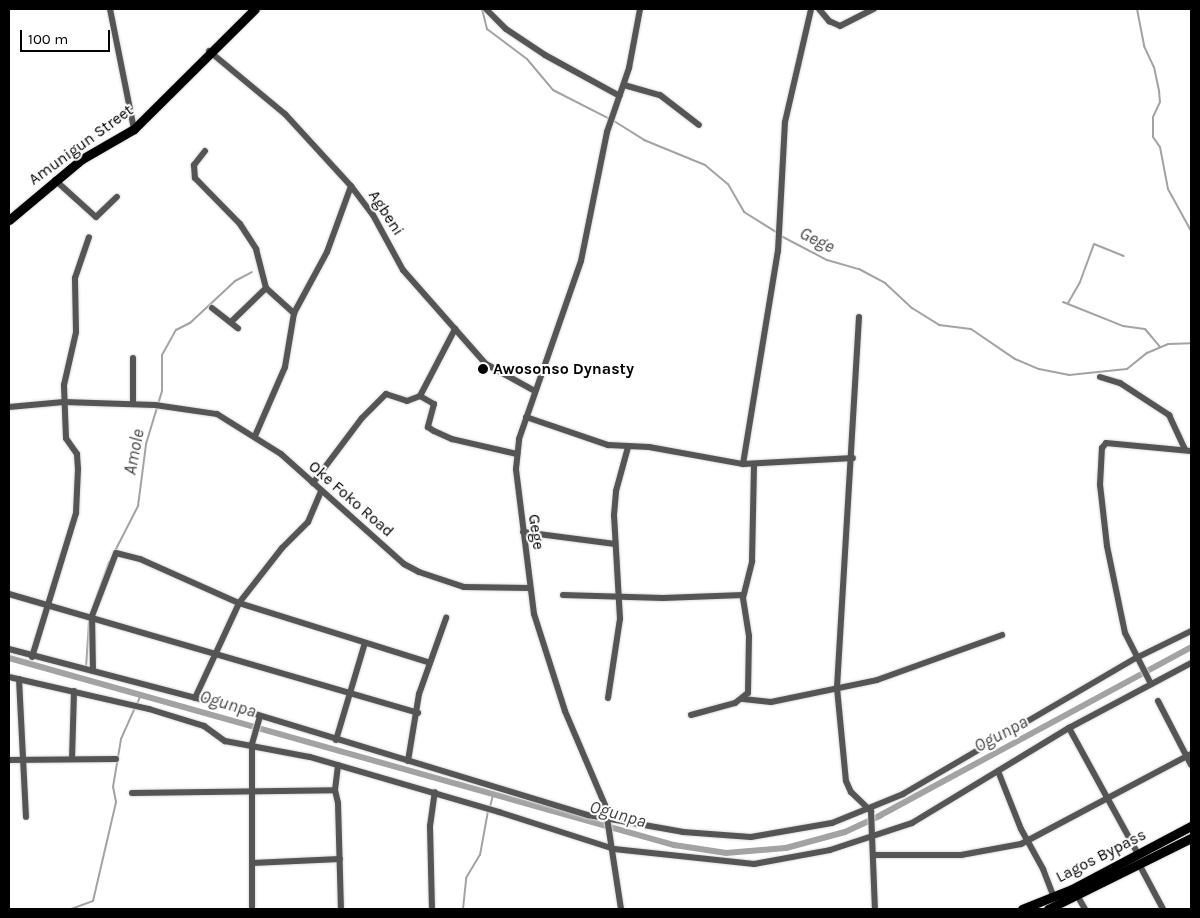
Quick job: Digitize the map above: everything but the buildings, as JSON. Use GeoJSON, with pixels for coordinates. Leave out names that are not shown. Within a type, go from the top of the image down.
{"type":"FeatureCollection","features":[{"type":"Feature","properties":{"kind":"main road","name":"Amunigun Street"},"geometry":{"type":"LineString","coordinates":[[9,220],[82,159],[134,129],[209,51],[255,9]]}},
{"type":"Feature","properties":{"kind":"main road","name":"Lagos Bypass"},"geometry":{"type":"LineString","coordinates":[[1022,909],[1054,897],[1191,826]]}},
{"type":"Feature","properties":{"kind":"main road","name":"Lagos Bypass"},"geometry":{"type":"LineString","coordinates":[[1048,909],[1078,896],[1191,838]]}},
{"type":"Feature","properties":{"kind":"street"},"geometry":{"type":"LineString","coordinates":[[110,9],[134,129]]}},
{"type":"Feature","properties":{"kind":"street"},"geometry":{"type":"LineString","coordinates":[[486,9],[506,29],[545,54],[620,96]]}},
{"type":"Feature","properties":{"kind":"street","name":"Gege"},"geometry":{"type":"LineString","coordinates":[[621,909],[610,822],[550,668],[534,614],[517,487],[517,454],[526,417],[581,261],[608,132],[624,85],[640,9]]}},
{"type":"Feature","properties":{"kind":"street"},"geometry":{"type":"LineString","coordinates":[[743,464],[778,251],[780,234],[780,168],[785,122],[811,9]]}},
{"type":"Feature","properties":{"kind":"street"},"geometry":{"type":"LineString","coordinates":[[819,9],[829,21],[840,26],[874,9]]}},
{"type":"Feature","properties":{"kind":"street","name":"Agbeni"},"geometry":{"type":"LineString","coordinates":[[209,51],[285,114],[351,186],[373,215],[403,270],[486,364],[535,391]]}},
{"type":"Feature","properties":{"kind":"street"},"geometry":{"type":"LineString","coordinates":[[624,85],[660,94],[699,125]]}},
{"type":"Feature","properties":{"kind":"street"},"geometry":{"type":"LineString","coordinates":[[205,151],[194,165],[195,178],[240,224],[256,249],[266,288],[294,314]]}},
{"type":"Feature","properties":{"kind":"street"},"geometry":{"type":"LineString","coordinates":[[56,180],[96,217],[117,197]]}},
{"type":"Feature","properties":{"kind":"street"},"geometry":{"type":"LineString","coordinates":[[255,436],[285,367],[294,314],[327,252],[351,186]]}},
{"type":"Feature","properties":{"kind":"street"},"geometry":{"type":"LineString","coordinates":[[32,657],[71,535],[79,492],[77,454],[66,438],[64,385],[76,332],[75,278],[89,237]]}},
{"type":"Feature","properties":{"kind":"street"},"geometry":{"type":"LineString","coordinates":[[231,322],[266,288]]}},
{"type":"Feature","properties":{"kind":"street"},"geometry":{"type":"LineString","coordinates":[[212,308],[238,328]]}},
{"type":"Feature","properties":{"kind":"street"},"geometry":{"type":"LineString","coordinates":[[859,317],[853,458],[837,688],[846,781],[851,792],[871,810],[875,909]]}},
{"type":"Feature","properties":{"kind":"street"},"geometry":{"type":"LineString","coordinates":[[312,483],[381,395],[386,394],[407,401],[420,396],[455,329]]}},
{"type":"Feature","properties":{"kind":"street"},"geometry":{"type":"LineString","coordinates":[[9,407],[64,402],[133,404],[133,358]]}},
{"type":"Feature","properties":{"kind":"street"},"geometry":{"type":"LineString","coordinates":[[1100,377],[1120,383],[1169,415],[1188,450]]}},
{"type":"Feature","properties":{"kind":"street"},"geometry":{"type":"LineString","coordinates":[[420,396],[434,404],[428,427],[434,431],[459,441],[517,454]]}},
{"type":"Feature","properties":{"kind":"street","name":"Oke Foko Road"},"geometry":{"type":"LineString","coordinates":[[133,404],[163,405],[217,414],[255,436],[404,564],[419,572],[464,587],[530,588]]}},
{"type":"Feature","properties":{"kind":"street"},"geometry":{"type":"LineString","coordinates":[[526,417],[582,439],[743,464],[754,465],[853,458]]}},
{"type":"Feature","properties":{"kind":"street"},"geometry":{"type":"LineString","coordinates":[[1152,684],[1125,633],[1106,546],[1100,485],[1103,445],[1188,450]]}},
{"type":"Feature","properties":{"kind":"street"},"geometry":{"type":"LineString","coordinates":[[608,698],[619,636],[619,594],[615,544],[616,491],[628,447]]}},
{"type":"Feature","properties":{"kind":"street"},"geometry":{"type":"LineString","coordinates":[[743,699],[750,685],[749,636],[743,595],[752,561],[754,465]]}},
{"type":"Feature","properties":{"kind":"street"},"geometry":{"type":"LineString","coordinates":[[195,698],[238,603],[282,548],[308,522],[321,491]]}},
{"type":"Feature","properties":{"kind":"street"},"geometry":{"type":"LineString","coordinates":[[523,532],[615,544]]}},
{"type":"Feature","properties":{"kind":"street"},"geometry":{"type":"LineString","coordinates":[[93,671],[92,616],[116,553],[140,559],[204,585],[238,603],[430,663]]}},
{"type":"Feature","properties":{"kind":"street"},"geometry":{"type":"LineString","coordinates":[[9,594],[92,616],[214,654],[351,692],[418,713]]}},
{"type":"Feature","properties":{"kind":"street"},"geometry":{"type":"LineString","coordinates":[[563,595],[619,594],[663,598],[743,595]]}},
{"type":"Feature","properties":{"kind":"street"},"geometry":{"type":"LineString","coordinates":[[408,760],[418,713],[419,694],[446,618]]}},
{"type":"Feature","properties":{"kind":"street"},"geometry":{"type":"LineString","coordinates":[[9,649],[32,657],[195,698],[408,760],[610,822],[683,832],[751,837],[799,831],[871,810],[920,786],[1137,658],[1191,631]]}},
{"type":"Feature","properties":{"kind":"street"},"geometry":{"type":"LineString","coordinates":[[691,715],[743,699],[771,702],[877,680],[1002,635]]}},
{"type":"Feature","properties":{"kind":"street"},"geometry":{"type":"LineString","coordinates":[[336,740],[365,643]]}},
{"type":"Feature","properties":{"kind":"street"},"geometry":{"type":"LineString","coordinates":[[9,677],[74,691],[204,726],[225,742],[252,742],[338,764],[614,846],[754,864],[814,854],[912,823],[1069,728],[1191,663]]}},
{"type":"Feature","properties":{"kind":"street"},"geometry":{"type":"LineString","coordinates":[[19,679],[26,816]]}},
{"type":"Feature","properties":{"kind":"street"},"geometry":{"type":"LineString","coordinates":[[72,759],[74,691]]}},
{"type":"Feature","properties":{"kind":"street"},"geometry":{"type":"LineString","coordinates":[[1158,701],[1189,756],[1191,765]]}},
{"type":"Feature","properties":{"kind":"street"},"geometry":{"type":"LineString","coordinates":[[252,909],[252,742],[259,718]]}},
{"type":"Feature","properties":{"kind":"street"},"geometry":{"type":"LineString","coordinates":[[1069,728],[1138,854]]}},
{"type":"Feature","properties":{"kind":"street"},"geometry":{"type":"LineString","coordinates":[[874,855],[961,855],[1010,847],[1028,840],[1189,756]]}},
{"type":"Feature","properties":{"kind":"street"},"geometry":{"type":"LineString","coordinates":[[9,760],[116,760]]}},
{"type":"Feature","properties":{"kind":"street"},"geometry":{"type":"LineString","coordinates":[[338,764],[335,790],[340,858],[341,909]]}},
{"type":"Feature","properties":{"kind":"street"},"geometry":{"type":"LineString","coordinates":[[998,771],[1054,897]]}},
{"type":"Feature","properties":{"kind":"street"},"geometry":{"type":"LineString","coordinates":[[132,793],[335,790]]}},
{"type":"Feature","properties":{"kind":"street"},"geometry":{"type":"LineString","coordinates":[[432,909],[430,826],[435,792]]}},
{"type":"Feature","properties":{"kind":"street"},"geometry":{"type":"LineString","coordinates":[[252,863],[340,858]]}},
{"type":"Feature","properties":{"kind":"street"},"geometry":{"type":"LineString","coordinates":[[1139,864],[1163,909]]}},
{"type":"Feature","properties":{"kind":"street"},"geometry":{"type":"LineString","coordinates":[[1078,896],[1085,909]]}},
{"type":"Feature","properties":{"kind":"waterway","name":"Gege"},"geometry":{"type":"LineString","coordinates":[[482,9],[487,29],[527,59],[553,90],[610,119]]}},
{"type":"Feature","properties":{"kind":"waterway"},"geometry":{"type":"LineString","coordinates":[[1137,9],[1144,46],[1154,67],[1159,91],[1160,102],[1153,117],[1153,137],[1160,147],[1168,189],[1191,231]]}},
{"type":"Feature","properties":{"kind":"waterway","name":"Gege"},"geometry":{"type":"LineString","coordinates":[[614,121],[644,140],[705,165],[728,184],[744,212],[777,233]]}},
{"type":"Feature","properties":{"kind":"waterway","name":"Gege"},"geometry":{"type":"LineString","coordinates":[[781,236],[827,260],[859,269],[885,283],[912,308],[939,325],[971,329],[1015,359],[1039,369],[1069,375],[1127,369],[1147,353],[1168,344],[1191,343]]}},
{"type":"Feature","properties":{"kind":"waterway"},"geometry":{"type":"LineString","coordinates":[[1068,303],[1080,282],[1094,244],[1124,256]]}},
{"type":"Feature","properties":{"kind":"waterway","name":"Amole"},"geometry":{"type":"LineString","coordinates":[[115,551],[138,506],[146,444],[162,391],[162,355],[176,330],[190,323],[235,281],[252,272]]}},
{"type":"Feature","properties":{"kind":"waterway"},"geometry":{"type":"LineString","coordinates":[[1063,302],[1123,326],[1145,329],[1160,347]]}},
{"type":"Feature","properties":{"kind":"waterway","name":"Amole"},"geometry":{"type":"LineString","coordinates":[[93,607],[109,562]]}},
{"type":"Feature","properties":{"kind":"waterway","name":"Amole"},"geometry":{"type":"LineString","coordinates":[[86,668],[89,621]]}},
{"type":"Feature","properties":{"kind":"waterway","name":"Ogunpa"},"geometry":{"type":"LineString","coordinates":[[9,658],[674,845],[726,853],[786,848],[845,832],[879,816],[1191,647]]}},
{"type":"Feature","properties":{"kind":"waterway"},"geometry":{"type":"LineString","coordinates":[[137,704],[141,694]]}},
{"type":"Feature","properties":{"kind":"waterway"},"geometry":{"type":"LineString","coordinates":[[71,909],[93,901],[116,802],[113,787],[121,739],[135,708]]}},
{"type":"Feature","properties":{"kind":"waterway"},"geometry":{"type":"LineString","coordinates":[[490,807],[493,795]]}},
{"type":"Feature","properties":{"kind":"waterway"},"geometry":{"type":"LineString","coordinates":[[463,909],[466,878],[480,855],[488,811]]}},
{"type":"Feature","properties":{"kind":"place","name":"Awosonso Dynasty"},"geometry":{"type":"Point","coordinates":[483,369]}}]}
